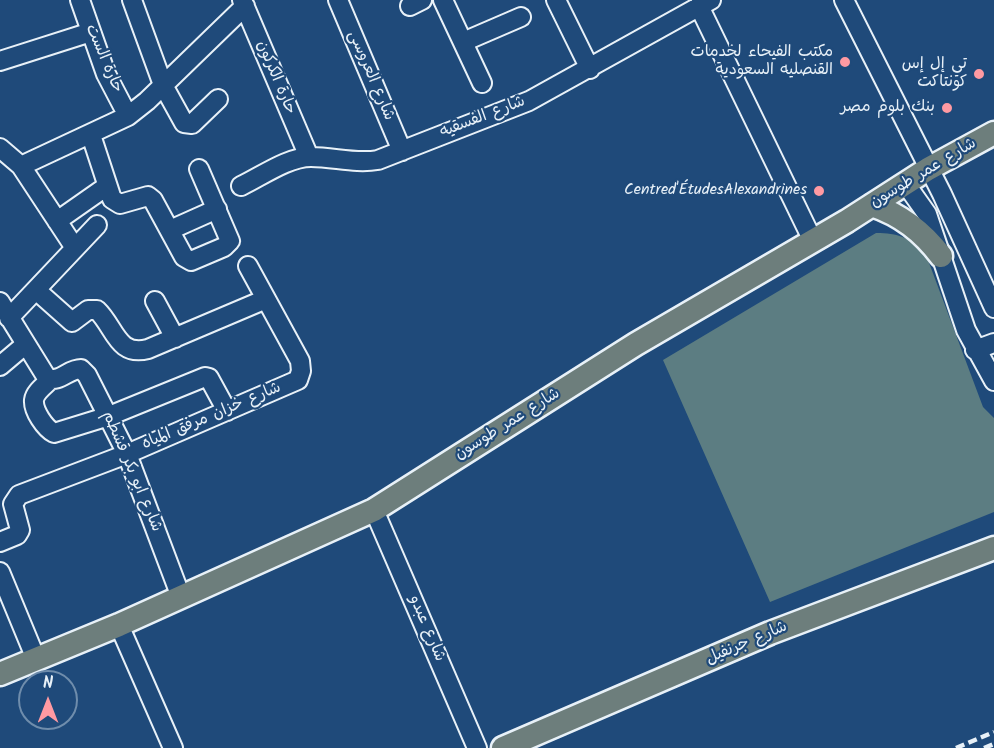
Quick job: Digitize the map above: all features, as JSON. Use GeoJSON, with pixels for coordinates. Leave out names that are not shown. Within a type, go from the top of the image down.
{"type":"FeatureCollection","features":[{"type":"Feature","properties":{"kind":"main road","name":"شارع عمر طوسون"},"geometry":{"type":"LineString","coordinates":[[0,674],[119,625],[374,510],[636,344],[994,132]]}},
{"type":"Feature","properties":{"kind":"main road"},"geometry":{"type":"LineString","coordinates":[[872,205],[907,222],[925,237],[941,256]]}},
{"type":"Feature","properties":{"kind":"main road","name":"شارع جرنفيل"},"geometry":{"type":"LineString","coordinates":[[504,748],[770,633],[994,548]]}},
{"type":"Feature","properties":{"kind":"street","name":"حارة الست"},"geometry":{"type":"LineString","coordinates":[[80,0],[106,74],[128,116]]}},
{"type":"Feature","properties":{"kind":"street"},"geometry":{"type":"LineString","coordinates":[[132,0],[163,85],[186,124],[192,124],[218,99]]}},
{"type":"Feature","properties":{"kind":"street","name":"شارع العروسى"},"geometry":{"type":"LineString","coordinates":[[338,0],[402,151]]}},
{"type":"Feature","properties":{"kind":"street"},"geometry":{"type":"LineString","coordinates":[[443,0],[482,83]]}},
{"type":"Feature","properties":{"kind":"street"},"geometry":{"type":"LineString","coordinates":[[556,0],[590,69]]}},
{"type":"Feature","properties":{"kind":"street"},"geometry":{"type":"LineString","coordinates":[[844,0],[994,308]]}},
{"type":"Feature","properties":{"kind":"street"},"geometry":{"type":"LineString","coordinates":[[21,165],[91,135],[128,116],[163,85],[244,3]]}},
{"type":"Feature","properties":{"kind":"street","name":"حارة الكركون"},"geometry":{"type":"LineString","coordinates":[[244,3],[309,157]]}},
{"type":"Feature","properties":{"kind":"street"},"geometry":{"type":"LineString","coordinates":[[705,3],[813,241]]}},
{"type":"Feature","properties":{"kind":"street","name":"شارع الفسقيه"},"geometry":{"type":"LineString","coordinates":[[241,186],[297,159],[309,157],[366,162],[402,151],[529,100],[590,69],[678,8],[705,3]]}},
{"type":"Feature","properties":{"kind":"street"},"geometry":{"type":"LineString","coordinates":[[463,42],[521,17]]}},
{"type":"Feature","properties":{"kind":"street"},"geometry":{"type":"LineString","coordinates":[[0,61],[91,32]]}},
{"type":"Feature","properties":{"kind":"street"},"geometry":{"type":"LineString","coordinates":[[91,135],[112,199],[120,204],[148,196],[184,257],[191,261],[224,247],[230,241],[200,169]]}},
{"type":"Feature","properties":{"kind":"street"},"geometry":{"type":"LineString","coordinates":[[0,148],[21,165],[75,248]]}},
{"type":"Feature","properties":{"kind":"street"},"geometry":{"type":"LineString","coordinates":[[905,183],[927,214],[959,313],[975,350],[994,381]]}},
{"type":"Feature","properties":{"kind":"street"},"geometry":{"type":"LineString","coordinates":[[57,221],[107,186]]}},
{"type":"Feature","properties":{"kind":"street"},"geometry":{"type":"LineString","coordinates":[[170,230],[217,209]]}},
{"type":"Feature","properties":{"kind":"street"},"geometry":{"type":"LineString","coordinates":[[97,225],[36,290],[5,310],[50,380],[34,399],[43,424],[54,433],[62,432],[109,416],[206,377],[209,378],[227,411]]}},
{"type":"Feature","properties":{"kind":"street"},"geometry":{"type":"LineString","coordinates":[[36,290],[72,322],[88,310],[97,310],[121,345],[127,349],[144,351],[266,299],[248,266]]}},
{"type":"Feature","properties":{"kind":"street","name":"شارع خزان مرفق المياه"},"geometry":{"type":"LineString","coordinates":[[0,542],[17,535],[20,530],[13,504],[19,495],[127,454],[298,380],[302,371],[300,361],[266,299]]}},
{"type":"Feature","properties":{"kind":"street"},"geometry":{"type":"LineString","coordinates":[[155,301],[175,338]]}},
{"type":"Feature","properties":{"kind":"street"},"geometry":{"type":"LineString","coordinates":[[975,350],[994,343]]}},
{"type":"Feature","properties":{"kind":"street"},"geometry":{"type":"LineString","coordinates":[[0,366],[26,344]]}},
{"type":"Feature","properties":{"kind":"street","name":"شارع ابو بكر قشطم"},"geometry":{"type":"LineString","coordinates":[[50,380],[56,380],[81,369],[109,416],[127,454],[181,597]]}},
{"type":"Feature","properties":{"kind":"street","name":"شارع عبدو"},"geometry":{"type":"LineString","coordinates":[[374,510],[477,748]]}},
{"type":"Feature","properties":{"kind":"street"},"geometry":{"type":"LineString","coordinates":[[0,572],[36,659]]}},
{"type":"Feature","properties":{"kind":"street"},"geometry":{"type":"LineString","coordinates":[[119,625],[173,748]]}},
{"type":"Feature","properties":{"kind":"green space"},"geometry":{"type":"Polygon","coordinates":[[[876,233],[903,237],[925,252],[983,407],[994,418],[994,512],[770,602],[663,360],[876,233]]]}},
{"type":"Feature","properties":{"kind":"railway"},"geometry":{"type":"LineString","coordinates":[[956,748],[994,732]]}},
{"type":"Feature","properties":{"kind":"railway"},"geometry":{"type":"LineString","coordinates":[[984,748],[994,744]]}},
{"type":"Feature","properties":{"kind":"place","name":"مكتب الفيحاء لخدمات القنصليه السعودية"},"geometry":{"type":"Point","coordinates":[845,62]}},
{"type":"Feature","properties":{"kind":"place","name":"تي إل إس كونتاكت"},"geometry":{"type":"Point","coordinates":[979,74]}},
{"type":"Feature","properties":{"kind":"place","name":"بنك بلوم مصر"},"geometry":{"type":"Point","coordinates":[947,108]}},
{"type":"Feature","properties":{"kind":"place","name":"Centred'ÉtudesAlexandrines"},"geometry":{"type":"Point","coordinates":[819,191]}}]}
